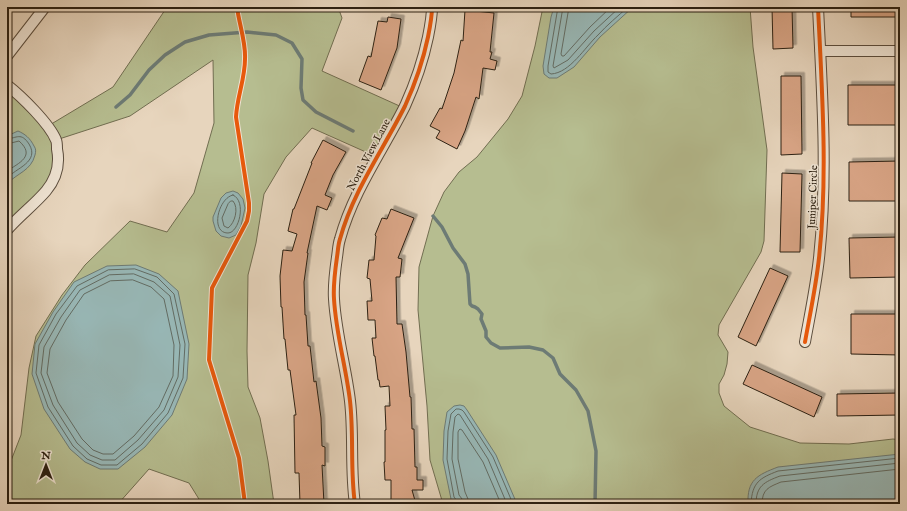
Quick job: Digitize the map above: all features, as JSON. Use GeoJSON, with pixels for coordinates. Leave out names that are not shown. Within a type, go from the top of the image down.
{"type":"FeatureCollection","features":[{"type":"Feature","properties":{"kind":"street"},"geometry":{"type":"LineString","coordinates":[[7,56],[44,7]]}},
{"type":"Feature","properties":{"kind":"street","name":"North View Lane"},"geometry":{"type":"LineString","coordinates":[[355,504],[352,487],[352,429],[350,401],[334,298],[334,273],[338,247],[349,213],[363,183],[404,108],[418,74],[425,48],[432,7]]}},
{"type":"Feature","properties":{"kind":"street","name":"Juniper Circle"},"geometry":{"type":"LineString","coordinates":[[804,342],[814,297],[819,259],[824,180],[824,143],[818,7]]}},
{"type":"Feature","properties":{"kind":"street"},"geometry":{"type":"LineString","coordinates":[[820,51],[900,51]]}},
{"type":"Feature","properties":{"kind":"street"},"geometry":{"type":"LineString","coordinates":[[7,85],[30,105],[48,126],[56,140],[59,156],[54,180],[46,191],[7,230]]}},
{"type":"Feature","properties":{"kind":"green space"},"geometry":{"type":"Polygon","coordinates":[[[169,7],[338,7],[342,18],[322,71],[404,108],[377,157],[312,128],[286,157],[264,194],[256,243],[248,275],[248,387],[260,418],[274,504],[202,504],[189,483],[149,469],[118,504],[7,504],[7,471],[21,435],[29,368],[36,336],[62,295],[85,265],[130,221],[167,232],[194,193],[214,123],[213,60],[130,116],[56,140],[57,170],[7,230],[7,85],[48,126],[113,87],[165,10],[169,7]]]}},
{"type":"Feature","properties":{"kind":"green space"},"geometry":{"type":"Polygon","coordinates":[[[543,7],[750,7],[753,47],[767,150],[764,241],[761,252],[719,325],[718,335],[728,352],[724,375],[719,384],[719,393],[724,406],[750,427],[800,443],[849,444],[893,439],[900,440],[900,504],[443,504],[430,460],[427,406],[418,310],[419,267],[433,216],[444,192],[459,172],[477,157],[508,119],[522,96],[543,7]]]}},
{"type":"Feature","properties":{"kind":"water"},"geometry":{"type":"Polygon","coordinates":[[[554,7],[633,7],[600,37],[574,67],[557,78],[549,78],[544,74],[543,66],[554,7]]]}},
{"type":"Feature","properties":{"kind":"water"},"geometry":{"type":"Polygon","coordinates":[[[18,131],[31,141],[36,150],[30,165],[7,184],[7,136],[18,131]]]}},
{"type":"Feature","properties":{"kind":"water"},"geometry":{"type":"Polygon","coordinates":[[[233,191],[238,193],[243,199],[245,208],[241,226],[236,235],[229,238],[221,236],[216,231],[213,217],[221,198],[226,193],[233,191]]]}},
{"type":"Feature","properties":{"kind":"water"},"geometry":{"type":"Polygon","coordinates":[[[136,265],[159,274],[178,291],[189,344],[187,379],[172,415],[145,447],[118,469],[100,469],[85,462],[70,449],[44,409],[32,374],[35,344],[53,312],[74,282],[107,266],[136,265]]]}},
{"type":"Feature","properties":{"kind":"water"},"geometry":{"type":"Polygon","coordinates":[[[454,406],[464,406],[467,410],[496,455],[517,504],[454,504],[451,499],[443,460],[444,431],[447,412],[454,406]]]}},
{"type":"Feature","properties":{"kind":"water"},"geometry":{"type":"Polygon","coordinates":[[[900,454],[900,504],[748,504],[749,489],[755,480],[764,473],[778,467],[900,454]]]}},
{"type":"Feature","properties":{"kind":"building"},"geometry":{"type":"Polygon","coordinates":[[[772,7],[792,7],[793,48],[773,49],[772,7]]]}},
{"type":"Feature","properties":{"kind":"building"},"geometry":{"type":"Polygon","coordinates":[[[851,7],[900,7],[900,17],[851,17],[851,7]]]}},
{"type":"Feature","properties":{"kind":"building"},"geometry":{"type":"Polygon","coordinates":[[[465,10],[494,13],[490,52],[492,52],[490,59],[497,61],[495,70],[483,68],[479,99],[476,97],[465,131],[457,149],[436,138],[440,131],[430,126],[440,108],[442,109],[454,73],[461,40],[463,41],[465,10]]]}},
{"type":"Feature","properties":{"kind":"building"},"geometry":{"type":"Polygon","coordinates":[[[388,17],[401,19],[397,48],[381,90],[359,81],[368,56],[371,57],[378,21],[387,22],[388,17]]]}},
{"type":"Feature","properties":{"kind":"building"},"geometry":{"type":"Polygon","coordinates":[[[781,76],[801,76],[802,154],[781,155],[781,76]]]}},
{"type":"Feature","properties":{"kind":"building"},"geometry":{"type":"Polygon","coordinates":[[[848,85],[900,85],[900,125],[848,125],[848,85]]]}},
{"type":"Feature","properties":{"kind":"building"},"geometry":{"type":"Polygon","coordinates":[[[323,140],[346,152],[333,175],[325,195],[332,198],[327,210],[317,206],[307,253],[304,282],[308,346],[310,346],[314,382],[316,381],[321,418],[322,446],[325,447],[325,466],[322,465],[324,504],[300,504],[299,473],[295,473],[294,415],[296,415],[284,339],[280,276],[283,250],[292,251],[297,234],[288,231],[293,209],[311,163],[323,140]]]}},
{"type":"Feature","properties":{"kind":"building"},"geometry":{"type":"Polygon","coordinates":[[[900,161],[900,201],[849,201],[849,162],[900,161]]]}},
{"type":"Feature","properties":{"kind":"building"},"geometry":{"type":"Polygon","coordinates":[[[782,173],[802,174],[800,252],[780,252],[782,173]]]}},
{"type":"Feature","properties":{"kind":"building"},"geometry":{"type":"Polygon","coordinates":[[[391,209],[414,218],[398,258],[402,259],[400,277],[396,277],[397,324],[402,324],[406,352],[411,397],[412,429],[414,429],[415,467],[417,467],[417,480],[423,480],[423,490],[412,490],[416,504],[391,504],[391,480],[385,480],[384,462],[386,430],[385,406],[390,406],[389,386],[380,387],[372,338],[376,338],[375,320],[368,320],[367,301],[372,301],[370,279],[367,278],[369,260],[374,260],[375,235],[382,218],[387,219],[391,209]]]}},
{"type":"Feature","properties":{"kind":"building"},"geometry":{"type":"Polygon","coordinates":[[[900,237],[900,277],[850,278],[849,238],[900,237]]]}},
{"type":"Feature","properties":{"kind":"building"},"geometry":{"type":"Polygon","coordinates":[[[770,268],[788,276],[756,346],[738,337],[770,268]]]}},
{"type":"Feature","properties":{"kind":"building"},"geometry":{"type":"Polygon","coordinates":[[[851,314],[900,314],[900,355],[851,354],[851,314]]]}},
{"type":"Feature","properties":{"kind":"building"},"geometry":{"type":"Polygon","coordinates":[[[752,365],[822,397],[814,417],[743,384],[752,365]]]}},
{"type":"Feature","properties":{"kind":"building"},"geometry":{"type":"Polygon","coordinates":[[[900,393],[900,415],[837,416],[837,394],[900,393]]]}},
{"type":"Feature","properties":{"kind":"waterway"},"geometry":{"type":"LineString","coordinates":[[116,107],[130,95],[149,70],[165,55],[185,42],[209,35],[247,32],[276,35],[292,43],[302,59],[301,88],[303,100],[316,112],[353,131]]}},
{"type":"Feature","properties":{"kind":"waterway"},"geometry":{"type":"LineString","coordinates":[[433,216],[442,227],[453,248],[465,264],[468,274],[470,304],[478,309],[482,314],[481,319],[486,331],[486,337],[491,343],[500,348],[529,347],[543,350],[553,358],[560,374],[576,390],[588,411],[596,451],[595,504]]}},
{"type":"Feature","properties":{"kind":"cycle path"},"geometry":{"type":"LineString","coordinates":[[237,7],[245,59],[244,74],[236,117],[249,211],[247,221],[212,288],[209,360],[239,458],[245,504]]}},
{"type":"Feature","properties":{"kind":"cycle path"},"geometry":{"type":"LineString","coordinates":[[355,504],[350,401],[334,299],[334,278],[338,246],[346,221],[360,187],[405,106],[412,89],[426,46],[431,22],[432,7]]}},
{"type":"Feature","properties":{"kind":"cycle path"},"geometry":{"type":"LineString","coordinates":[[805,342],[818,268],[822,227],[824,164],[818,7]]}}]}
